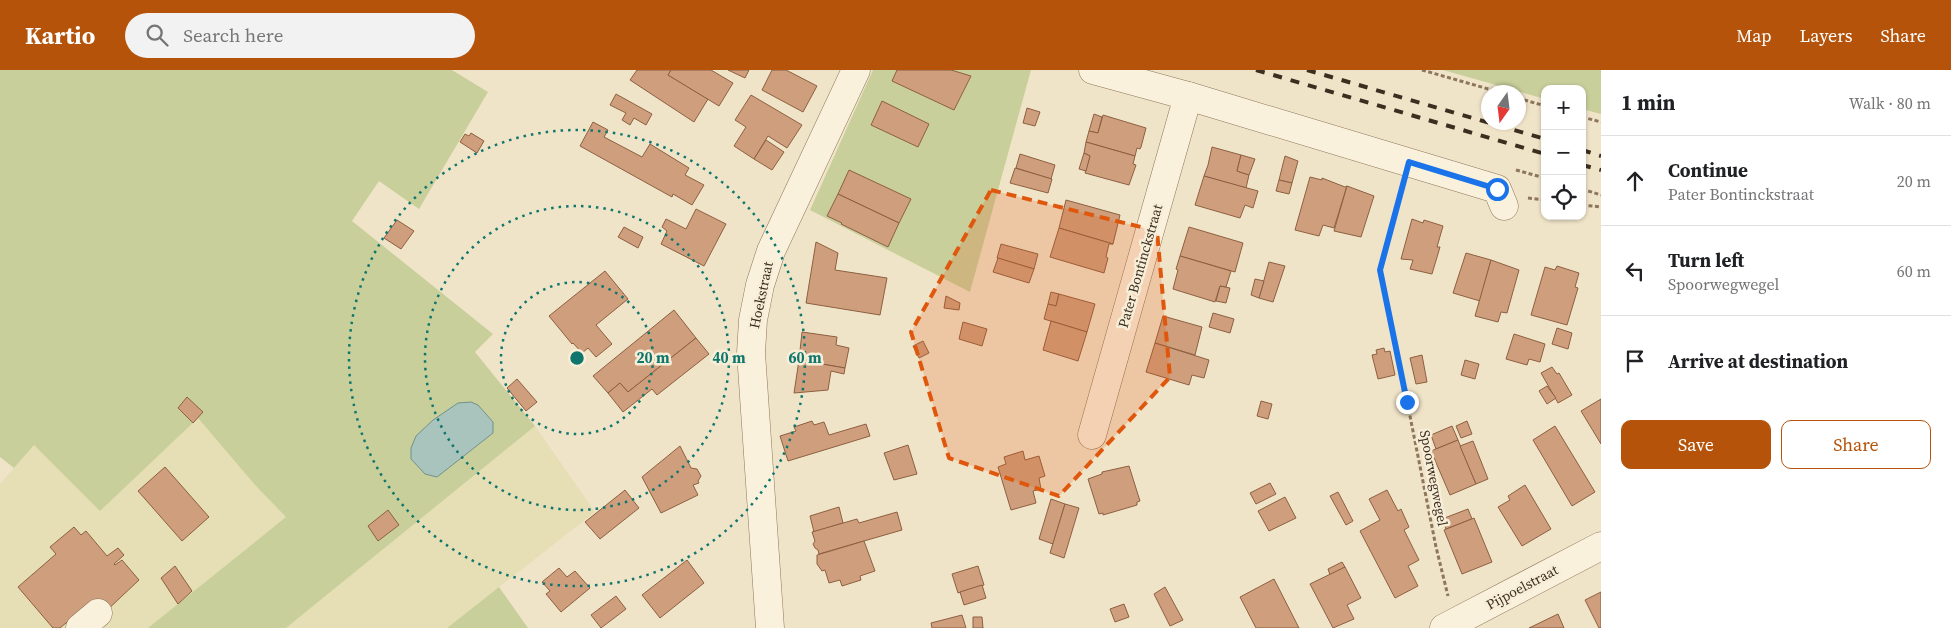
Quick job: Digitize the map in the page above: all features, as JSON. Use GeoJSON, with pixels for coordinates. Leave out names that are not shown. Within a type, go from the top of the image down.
{"type":"FeatureCollection","features":[{"type":"Feature","properties":{"kind":"street","name":"Hoekstraat"},"geometry":{"type":"LineString","coordinates":[[770,628],[751,353],[753,320],[760,285],[771,250],[856,70]]}},
{"type":"Feature","properties":{"kind":"street"},"geometry":{"type":"LineString","coordinates":[[1093,70],[1188,96],[1497,189],[1504,206]]}},
{"type":"Feature","properties":{"kind":"street","name":"Pater Bontinckstraat"},"geometry":{"type":"LineString","coordinates":[[1092,435],[1188,96]]}},
{"type":"Feature","properties":{"kind":"street","name":"Pijpoelstraat"},"geometry":{"type":"LineString","coordinates":[[1449,625],[1601,546]]}},
{"type":"Feature","properties":{"kind":"path"},"geometry":{"type":"LineString","coordinates":[[1422,70],[1481,87]]}},
{"type":"Feature","properties":{"kind":"path"},"geometry":{"type":"LineString","coordinates":[[1526,100],[1541,105]]}},
{"type":"Feature","properties":{"kind":"path"},"geometry":{"type":"LineString","coordinates":[[1586,118],[1601,122]]}},
{"type":"Feature","properties":{"kind":"path","name":"Spoorwegwegel"},"geometry":{"type":"LineString","coordinates":[[1409,162],[1380,270],[1436,547],[1449,625]]}},
{"type":"Feature","properties":{"kind":"path"},"geometry":{"type":"LineString","coordinates":[[1586,190],[1601,194]]}},
{"type":"Feature","properties":{"kind":"path"},"geometry":{"type":"LineString","coordinates":[[1586,206],[1601,208]]}},
{"type":"Feature","properties":{"kind":"highlighted area"},"geometry":{"type":"Polygon","coordinates":[[[991,190],[1157,231],[1170,377],[1059,496],[949,458],[911,332],[991,190]]]}},
{"type":"Feature","properties":{"kind":"shaded area"},"geometry":{"type":"Polygon","coordinates":[[[198,418],[255,485],[287,517],[148,628],[0,628],[0,484],[34,445],[198,418]]]}},
{"type":"Feature","properties":{"kind":"shaded area"},"geometry":{"type":"Polygon","coordinates":[[[535,426],[595,512],[447,628],[286,628],[535,426]]]}},
{"type":"Feature","properties":{"kind":"green space"},"geometry":{"type":"Polygon","coordinates":[[[0,70],[452,70],[488,92],[419,209],[379,181],[352,221],[493,334],[475,352],[535,426],[286,628],[148,628],[286,517],[255,485],[198,418],[100,511],[34,445],[14,468],[0,457],[0,70]],[[478,405],[437,477],[493,422],[478,405]]]}},
{"type":"Feature","properties":{"kind":"green space"},"geometry":{"type":"Polygon","coordinates":[[[873,70],[1031,70],[970,292],[810,210],[873,70]]]}},
{"type":"Feature","properties":{"kind":"green space"},"geometry":{"type":"Polygon","coordinates":[[[1443,70],[1601,70],[1601,114],[1586,110],[1586,85],[1541,85],[1541,98],[1526,94],[1526,85],[1496,85],[1443,70]]]}},
{"type":"Feature","properties":{"kind":"green space"},"geometry":{"type":"Polygon","coordinates":[[[499,587],[528,628],[447,628],[499,587]]]}},
{"type":"Feature","properties":{"kind":"water"},"geometry":{"type":"Polygon","coordinates":[[[471,402],[478,405],[493,422],[493,433],[437,477],[425,474],[411,459],[411,448],[416,436],[433,420],[458,403],[471,402]]]}},
{"type":"Feature","properties":{"kind":"building"},"geometry":{"type":"Polygon","coordinates":[[[637,70],[671,70],[668,75],[708,99],[694,122],[630,80],[637,70]]]}},
{"type":"Feature","properties":{"kind":"building"},"geometry":{"type":"Polygon","coordinates":[[[671,70],[711,70],[733,83],[719,106],[668,75],[671,70]]]}},
{"type":"Feature","properties":{"kind":"building"},"geometry":{"type":"Polygon","coordinates":[[[728,70],[749,70],[745,78],[728,70]]]}},
{"type":"Feature","properties":{"kind":"building"},"geometry":{"type":"Polygon","coordinates":[[[772,70],[786,70],[817,86],[803,112],[762,90],[772,70]]]}},
{"type":"Feature","properties":{"kind":"building"},"geometry":{"type":"Polygon","coordinates":[[[897,70],[951,70],[971,76],[954,110],[892,81],[897,70]]]}},
{"type":"Feature","properties":{"kind":"building"},"geometry":{"type":"Polygon","coordinates":[[[616,94],[652,114],[646,125],[634,118],[630,125],[622,120],[626,113],[610,105],[616,94]]]}},
{"type":"Feature","properties":{"kind":"building"},"geometry":{"type":"Polygon","coordinates":[[[751,95],[802,125],[787,148],[768,136],[754,159],[734,146],[746,127],[735,120],[751,95]]]}},
{"type":"Feature","properties":{"kind":"building"},"geometry":{"type":"Polygon","coordinates":[[[882,101],[929,124],[918,147],[871,125],[882,101]]]}},
{"type":"Feature","properties":{"kind":"building"},"geometry":{"type":"Polygon","coordinates":[[[1027,108],[1040,112],[1035,126],[1023,123],[1027,108]]]}},
{"type":"Feature","properties":{"kind":"building"},"geometry":{"type":"Polygon","coordinates":[[[1094,114],[1102,117],[1098,133],[1089,131],[1094,114]]]}},
{"type":"Feature","properties":{"kind":"building"},"geometry":{"type":"Polygon","coordinates":[[[1103,115],[1146,128],[1141,147],[1140,149],[1137,148],[1135,156],[1086,142],[1089,131],[1098,133],[1103,115]]]}},
{"type":"Feature","properties":{"kind":"building"},"geometry":{"type":"Polygon","coordinates":[[[593,122],[608,130],[604,137],[642,157],[650,144],[689,168],[685,175],[704,185],[692,205],[673,194],[672,197],[580,146],[593,122]]]}},
{"type":"Feature","properties":{"kind":"building"},"geometry":{"type":"Polygon","coordinates":[[[471,133],[484,141],[477,153],[460,142],[465,134],[469,136],[471,133]]]}},
{"type":"Feature","properties":{"kind":"building"},"geometry":{"type":"Polygon","coordinates":[[[766,140],[784,152],[772,170],[754,159],[766,140]]]}},
{"type":"Feature","properties":{"kind":"building"},"geometry":{"type":"Polygon","coordinates":[[[1086,142],[1135,156],[1133,164],[1136,165],[1129,185],[1085,173],[1090,156],[1084,153],[1086,142]]]}},
{"type":"Feature","properties":{"kind":"building"},"geometry":{"type":"Polygon","coordinates":[[[1212,147],[1241,155],[1237,171],[1249,175],[1246,188],[1204,176],[1212,147]]]}},
{"type":"Feature","properties":{"kind":"building"},"geometry":{"type":"Polygon","coordinates":[[[1084,153],[1090,156],[1086,171],[1079,169],[1084,153]]]}},
{"type":"Feature","properties":{"kind":"building"},"geometry":{"type":"Polygon","coordinates":[[[1020,154],[1055,165],[1051,179],[1016,168],[1020,154]]]}},
{"type":"Feature","properties":{"kind":"building"},"geometry":{"type":"Polygon","coordinates":[[[1241,155],[1255,159],[1249,175],[1237,171],[1241,155]]]}},
{"type":"Feature","properties":{"kind":"building"},"geometry":{"type":"Polygon","coordinates":[[[1285,156],[1298,161],[1292,183],[1279,180],[1285,156]]]}},
{"type":"Feature","properties":{"kind":"building"},"geometry":{"type":"Polygon","coordinates":[[[1015,168],[1052,179],[1048,193],[1010,183],[1015,168]]]}},
{"type":"Feature","properties":{"kind":"building"},"geometry":{"type":"Polygon","coordinates":[[[849,170],[911,199],[899,223],[838,194],[849,170]]]}},
{"type":"Feature","properties":{"kind":"building"},"geometry":{"type":"Polygon","coordinates":[[[1204,176],[1258,191],[1253,208],[1245,205],[1240,218],[1195,205],[1204,176]]]}},
{"type":"Feature","properties":{"kind":"building"},"geometry":{"type":"Polygon","coordinates":[[[1310,177],[1322,180],[1322,178],[1345,187],[1347,186],[1334,228],[1323,225],[1319,236],[1295,230],[1310,177]]]}},
{"type":"Feature","properties":{"kind":"building"},"geometry":{"type":"Polygon","coordinates":[[[1279,180],[1292,183],[1289,194],[1276,191],[1279,180]]]}},
{"type":"Feature","properties":{"kind":"building"},"geometry":{"type":"Polygon","coordinates":[[[1347,186],[1374,196],[1361,237],[1334,231],[1347,186]]]}},
{"type":"Feature","properties":{"kind":"building"},"geometry":{"type":"Polygon","coordinates":[[[838,194],[899,223],[888,247],[827,216],[838,194]]]}},
{"type":"Feature","properties":{"kind":"building"},"geometry":{"type":"Polygon","coordinates":[[[1066,200],[1120,215],[1113,244],[1059,228],[1066,200]]]}},
{"type":"Feature","properties":{"kind":"building"},"geometry":{"type":"Polygon","coordinates":[[[696,209],[726,224],[704,266],[661,244],[667,231],[662,227],[666,219],[686,229],[696,209]]]}},
{"type":"Feature","properties":{"kind":"building"},"geometry":{"type":"Polygon","coordinates":[[[1412,219],[1423,223],[1424,220],[1443,226],[1437,247],[1440,247],[1432,274],[1410,269],[1413,260],[1401,259],[1412,219]]]}},
{"type":"Feature","properties":{"kind":"building"},"geometry":{"type":"Polygon","coordinates":[[[397,220],[414,231],[401,249],[384,238],[397,220]]]}},
{"type":"Feature","properties":{"kind":"building"},"geometry":{"type":"Polygon","coordinates":[[[624,227],[643,237],[638,248],[618,237],[624,227]]]}},
{"type":"Feature","properties":{"kind":"building"},"geometry":{"type":"Polygon","coordinates":[[[1189,227],[1243,243],[1235,272],[1180,256],[1189,227]]]}},
{"type":"Feature","properties":{"kind":"building"},"geometry":{"type":"Polygon","coordinates":[[[1059,228],[1113,244],[1109,244],[1104,273],[1050,257],[1059,228]]]}},
{"type":"Feature","properties":{"kind":"building"},"geometry":{"type":"Polygon","coordinates":[[[816,242],[838,253],[835,270],[887,278],[880,315],[806,303],[816,242]]]}},
{"type":"Feature","properties":{"kind":"building"},"geometry":{"type":"Polygon","coordinates":[[[1001,244],[1038,254],[1034,269],[997,258],[1001,244]]]}},
{"type":"Feature","properties":{"kind":"building"},"geometry":{"type":"Polygon","coordinates":[[[1466,253],[1491,260],[1480,301],[1453,293],[1466,253]]]}},
{"type":"Feature","properties":{"kind":"building"},"geometry":{"type":"Polygon","coordinates":[[[1180,256],[1231,271],[1226,287],[1220,286],[1215,302],[1173,289],[1180,256]]]}},
{"type":"Feature","properties":{"kind":"building"},"geometry":{"type":"Polygon","coordinates":[[[998,258],[1034,269],[1029,283],[993,272],[998,258]]]}},
{"type":"Feature","properties":{"kind":"building"},"geometry":{"type":"Polygon","coordinates":[[[1491,260],[1519,270],[1507,313],[1501,312],[1498,322],[1475,316],[1491,260]]]}},
{"type":"Feature","properties":{"kind":"building"},"geometry":{"type":"Polygon","coordinates":[[[1269,262],[1285,266],[1273,302],[1259,298],[1269,262]]]}},
{"type":"Feature","properties":{"kind":"building"},"geometry":{"type":"Polygon","coordinates":[[[1557,266],[1579,273],[1575,287],[1578,288],[1567,325],[1531,315],[1545,267],[1555,270],[1557,266]]]}},
{"type":"Feature","properties":{"kind":"building"},"geometry":{"type":"Polygon","coordinates":[[[605,271],[628,299],[596,325],[612,344],[596,357],[588,348],[582,353],[549,316],[605,271]]]}},
{"type":"Feature","properties":{"kind":"building"},"geometry":{"type":"Polygon","coordinates":[[[1255,279],[1264,281],[1259,298],[1251,295],[1255,279]]]}},
{"type":"Feature","properties":{"kind":"building"},"geometry":{"type":"Polygon","coordinates":[[[1220,286],[1230,288],[1226,303],[1216,301],[1220,286]]]}},
{"type":"Feature","properties":{"kind":"building"},"geometry":{"type":"Polygon","coordinates":[[[1051,292],[1059,294],[1056,306],[1048,304],[1051,292]]]}},
{"type":"Feature","properties":{"kind":"building"},"geometry":{"type":"Polygon","coordinates":[[[1059,294],[1095,304],[1087,332],[1044,319],[1048,304],[1056,306],[1059,294]]]}},
{"type":"Feature","properties":{"kind":"building"},"geometry":{"type":"Polygon","coordinates":[[[946,296],[960,303],[959,310],[944,308],[946,296]]]}},
{"type":"Feature","properties":{"kind":"building"},"geometry":{"type":"Polygon","coordinates":[[[674,310],[696,338],[628,392],[620,383],[608,393],[593,376],[674,310]]]}},
{"type":"Feature","properties":{"kind":"building"},"geometry":{"type":"Polygon","coordinates":[[[1213,313],[1234,319],[1230,333],[1209,327],[1213,313]]]}},
{"type":"Feature","properties":{"kind":"building"},"geometry":{"type":"Polygon","coordinates":[[[1163,316],[1202,327],[1195,355],[1155,343],[1163,316]]]}},
{"type":"Feature","properties":{"kind":"building"},"geometry":{"type":"Polygon","coordinates":[[[1051,321],[1087,332],[1078,361],[1043,350],[1051,321]]]}},
{"type":"Feature","properties":{"kind":"building"},"geometry":{"type":"Polygon","coordinates":[[[963,322],[987,329],[982,346],[959,339],[963,322]]]}},
{"type":"Feature","properties":{"kind":"building"},"geometry":{"type":"Polygon","coordinates":[[[1557,328],[1572,333],[1568,349],[1552,344],[1557,328]]]}},
{"type":"Feature","properties":{"kind":"building"},"geometry":{"type":"Polygon","coordinates":[[[802,332],[837,337],[836,345],[849,348],[845,368],[799,360],[802,332]]]}},
{"type":"Feature","properties":{"kind":"building"},"geometry":{"type":"Polygon","coordinates":[[[1514,334],[1545,344],[1540,362],[1529,359],[1527,365],[1506,359],[1514,334]]]}},
{"type":"Feature","properties":{"kind":"building"},"geometry":{"type":"Polygon","coordinates":[[[696,338],[709,354],[657,395],[652,389],[623,412],[608,393],[620,383],[628,392],[696,338]]]}},
{"type":"Feature","properties":{"kind":"building"},"geometry":{"type":"Polygon","coordinates":[[[923,341],[929,353],[919,358],[913,346],[923,341]]]}},
{"type":"Feature","properties":{"kind":"building"},"geometry":{"type":"Polygon","coordinates":[[[1155,343],[1209,360],[1204,378],[1192,375],[1189,385],[1146,372],[1155,343]]]}},
{"type":"Feature","properties":{"kind":"building"},"geometry":{"type":"Polygon","coordinates":[[[1384,348],[1385,352],[1390,351],[1395,375],[1378,379],[1372,355],[1377,354],[1376,350],[1384,348]]]}},
{"type":"Feature","properties":{"kind":"building"},"geometry":{"type":"Polygon","coordinates":[[[1422,355],[1427,382],[1416,384],[1410,358],[1422,355]]]}},
{"type":"Feature","properties":{"kind":"building"},"geometry":{"type":"Polygon","coordinates":[[[799,360],[845,368],[844,374],[831,371],[828,390],[794,393],[799,360]]]}},
{"type":"Feature","properties":{"kind":"building"},"geometry":{"type":"Polygon","coordinates":[[[1465,360],[1479,364],[1475,379],[1461,375],[1465,360]]]}},
{"type":"Feature","properties":{"kind":"building"},"geometry":{"type":"Polygon","coordinates":[[[1552,367],[1557,374],[1559,373],[1572,395],[1558,403],[1541,373],[1552,367]]]}},
{"type":"Feature","properties":{"kind":"building"},"geometry":{"type":"Polygon","coordinates":[[[517,379],[537,402],[526,411],[507,388],[517,379]]]}},
{"type":"Feature","properties":{"kind":"building"},"geometry":{"type":"Polygon","coordinates":[[[1547,386],[1556,398],[1547,404],[1539,391],[1547,386]]]}},
{"type":"Feature","properties":{"kind":"building"},"geometry":{"type":"Polygon","coordinates":[[[187,397],[203,412],[193,423],[178,408],[187,397]]]}},
{"type":"Feature","properties":{"kind":"building"},"geometry":{"type":"Polygon","coordinates":[[[1601,399],[1601,444],[1581,411],[1601,399]]]}},
{"type":"Feature","properties":{"kind":"building"},"geometry":{"type":"Polygon","coordinates":[[[1261,401],[1272,404],[1268,419],[1257,416],[1261,401]]]}},
{"type":"Feature","properties":{"kind":"building"},"geometry":{"type":"Polygon","coordinates":[[[812,421],[814,425],[824,422],[829,435],[866,424],[870,436],[788,461],[780,436],[796,431],[794,427],[812,421]]]}},
{"type":"Feature","properties":{"kind":"building"},"geometry":{"type":"Polygon","coordinates":[[[1467,421],[1472,434],[1461,438],[1456,426],[1467,421]]]}},
{"type":"Feature","properties":{"kind":"building"},"geometry":{"type":"Polygon","coordinates":[[[1452,426],[1458,440],[1436,449],[1431,435],[1452,426]]]}},
{"type":"Feature","properties":{"kind":"building"},"geometry":{"type":"Polygon","coordinates":[[[1555,426],[1595,492],[1572,506],[1533,440],[1555,426]]]}},
{"type":"Feature","properties":{"kind":"building"},"geometry":{"type":"Polygon","coordinates":[[[1458,440],[1476,484],[1450,495],[1431,451],[1458,440]]]}},
{"type":"Feature","properties":{"kind":"building"},"geometry":{"type":"Polygon","coordinates":[[[1473,441],[1488,479],[1476,484],[1460,446],[1473,441]]]}},
{"type":"Feature","properties":{"kind":"building"},"geometry":{"type":"Polygon","coordinates":[[[908,445],[917,474],[894,480],[884,453],[908,445]]]}},
{"type":"Feature","properties":{"kind":"building"},"geometry":{"type":"Polygon","coordinates":[[[680,446],[691,468],[697,469],[701,476],[698,481],[699,483],[693,485],[698,495],[661,513],[642,477],[680,446]]]}},
{"type":"Feature","properties":{"kind":"building"},"geometry":{"type":"Polygon","coordinates":[[[1023,451],[1025,460],[1039,456],[1045,476],[1039,478],[1041,489],[1033,491],[1036,503],[1011,510],[998,467],[1006,464],[1004,457],[1023,451]]]}},
{"type":"Feature","properties":{"kind":"building"},"geometry":{"type":"Polygon","coordinates":[[[1129,466],[1140,501],[1137,502],[1137,505],[1103,515],[1103,513],[1099,514],[1088,479],[1102,474],[1102,472],[1129,466]]]}},
{"type":"Feature","properties":{"kind":"building"},"geometry":{"type":"Polygon","coordinates":[[[165,467],[209,517],[182,541],[138,491],[165,467]]]}},
{"type":"Feature","properties":{"kind":"building"},"geometry":{"type":"Polygon","coordinates":[[[1270,483],[1276,494],[1256,504],[1250,493],[1270,483]]]}},
{"type":"Feature","properties":{"kind":"building"},"geometry":{"type":"Polygon","coordinates":[[[1525,485],[1551,529],[1522,546],[1498,507],[1510,500],[1508,496],[1525,485]]]}},
{"type":"Feature","properties":{"kind":"building"},"geometry":{"type":"Polygon","coordinates":[[[625,490],[639,508],[600,539],[585,522],[625,490]]]}},
{"type":"Feature","properties":{"kind":"building"},"geometry":{"type":"Polygon","coordinates":[[[1387,490],[1398,511],[1401,509],[1409,527],[1404,530],[1419,560],[1408,566],[1418,586],[1395,598],[1360,531],[1380,520],[1369,499],[1387,490]]]}},
{"type":"Feature","properties":{"kind":"building"},"geometry":{"type":"Polygon","coordinates":[[[1338,492],[1353,521],[1346,525],[1330,496],[1338,492]]]}},
{"type":"Feature","properties":{"kind":"building"},"geometry":{"type":"Polygon","coordinates":[[[1285,497],[1296,518],[1269,531],[1258,511],[1285,497]]]}},
{"type":"Feature","properties":{"kind":"building"},"geometry":{"type":"Polygon","coordinates":[[[1051,499],[1065,504],[1053,544],[1039,539],[1051,499]]]}},
{"type":"Feature","properties":{"kind":"building"},"geometry":{"type":"Polygon","coordinates":[[[1065,504],[1079,508],[1064,558],[1050,553],[1065,504]]]}},
{"type":"Feature","properties":{"kind":"building"},"geometry":{"type":"Polygon","coordinates":[[[839,507],[843,523],[814,532],[810,516],[839,507]]]}},
{"type":"Feature","properties":{"kind":"building"},"geometry":{"type":"Polygon","coordinates":[[[1468,509],[1472,519],[1446,529],[1442,519],[1468,509]]]}},
{"type":"Feature","properties":{"kind":"building"},"geometry":{"type":"Polygon","coordinates":[[[388,510],[399,525],[378,541],[368,526],[388,510]]]}},
{"type":"Feature","properties":{"kind":"building"},"geometry":{"type":"Polygon","coordinates":[[[897,512],[902,530],[819,554],[813,544],[815,541],[812,532],[857,519],[859,523],[897,512]]]}},
{"type":"Feature","properties":{"kind":"building"},"geometry":{"type":"Polygon","coordinates":[[[1474,518],[1492,562],[1462,574],[1444,530],[1474,518]]]}},
{"type":"Feature","properties":{"kind":"building"},"geometry":{"type":"Polygon","coordinates":[[[74,527],[81,535],[86,531],[107,556],[118,548],[124,555],[114,564],[122,560],[139,580],[104,613],[93,600],[60,628],[53,628],[18,587],[56,554],[50,547],[74,527]]]}},
{"type":"Feature","properties":{"kind":"building"},"geometry":{"type":"Polygon","coordinates":[[[864,541],[875,571],[860,576],[861,580],[842,586],[840,580],[829,583],[825,570],[822,571],[817,564],[817,555],[864,541]]]}},
{"type":"Feature","properties":{"kind":"building"},"geometry":{"type":"Polygon","coordinates":[[[687,560],[704,583],[660,618],[642,595],[687,560]]]}},
{"type":"Feature","properties":{"kind":"building"},"geometry":{"type":"Polygon","coordinates":[[[1342,562],[1345,567],[1330,575],[1328,569],[1342,562]]]}},
{"type":"Feature","properties":{"kind":"building"},"geometry":{"type":"Polygon","coordinates":[[[175,566],[192,591],[178,604],[161,578],[175,566]]]}},
{"type":"Feature","properties":{"kind":"building"},"geometry":{"type":"Polygon","coordinates":[[[978,566],[984,585],[958,593],[952,574],[978,566]]]}},
{"type":"Feature","properties":{"kind":"building"},"geometry":{"type":"Polygon","coordinates":[[[1345,567],[1361,598],[1347,605],[1354,619],[1333,628],[1310,584],[1345,567]]]}},
{"type":"Feature","properties":{"kind":"building"},"geometry":{"type":"Polygon","coordinates":[[[559,568],[567,577],[575,571],[590,588],[561,612],[546,594],[550,591],[542,582],[559,568]]]}},
{"type":"Feature","properties":{"kind":"building"},"geometry":{"type":"Polygon","coordinates":[[[1274,579],[1299,628],[1256,628],[1240,597],[1274,579]]]}},
{"type":"Feature","properties":{"kind":"building"},"geometry":{"type":"Polygon","coordinates":[[[982,585],[986,598],[964,605],[960,592],[982,585]]]}},
{"type":"Feature","properties":{"kind":"building"},"geometry":{"type":"Polygon","coordinates":[[[1165,587],[1183,620],[1170,626],[1154,594],[1165,587]]]}},
{"type":"Feature","properties":{"kind":"building"},"geometry":{"type":"Polygon","coordinates":[[[1601,592],[1601,628],[1599,628],[1585,600],[1601,592]]]}},
{"type":"Feature","properties":{"kind":"building"},"geometry":{"type":"Polygon","coordinates":[[[616,596],[626,609],[601,628],[591,615],[616,596]]]}},
{"type":"Feature","properties":{"kind":"building"},"geometry":{"type":"Polygon","coordinates":[[[1124,604],[1129,617],[1115,622],[1110,609],[1124,604]]]}},
{"type":"Feature","properties":{"kind":"building"},"geometry":{"type":"Polygon","coordinates":[[[1558,614],[1564,628],[1529,628],[1558,614]]]}},
{"type":"Feature","properties":{"kind":"building"},"geometry":{"type":"Polygon","coordinates":[[[962,615],[966,628],[932,628],[931,623],[962,615]]]}},
{"type":"Feature","properties":{"kind":"building"},"geometry":{"type":"Polygon","coordinates":[[[973,617],[982,617],[983,628],[973,628],[973,617]]]}},
{"type":"Feature","properties":{"kind":"railway"},"geometry":{"type":"LineString","coordinates":[[1256,70],[1541,153]]}},
{"type":"Feature","properties":{"kind":"railway"},"geometry":{"type":"LineString","coordinates":[[1307,70],[1541,138]]}},
{"type":"Feature","properties":{"kind":"railway"},"geometry":{"type":"LineString","coordinates":[[1586,151],[1601,156]]}},
{"type":"Feature","properties":{"kind":"railway"},"geometry":{"type":"LineString","coordinates":[[1586,166],[1601,170]]}},
{"type":"Feature","properties":{"kind":"route"},"geometry":{"type":"LineString","coordinates":[[1407,402],[1380,270],[1409,162],[1497,189]]}}]}
